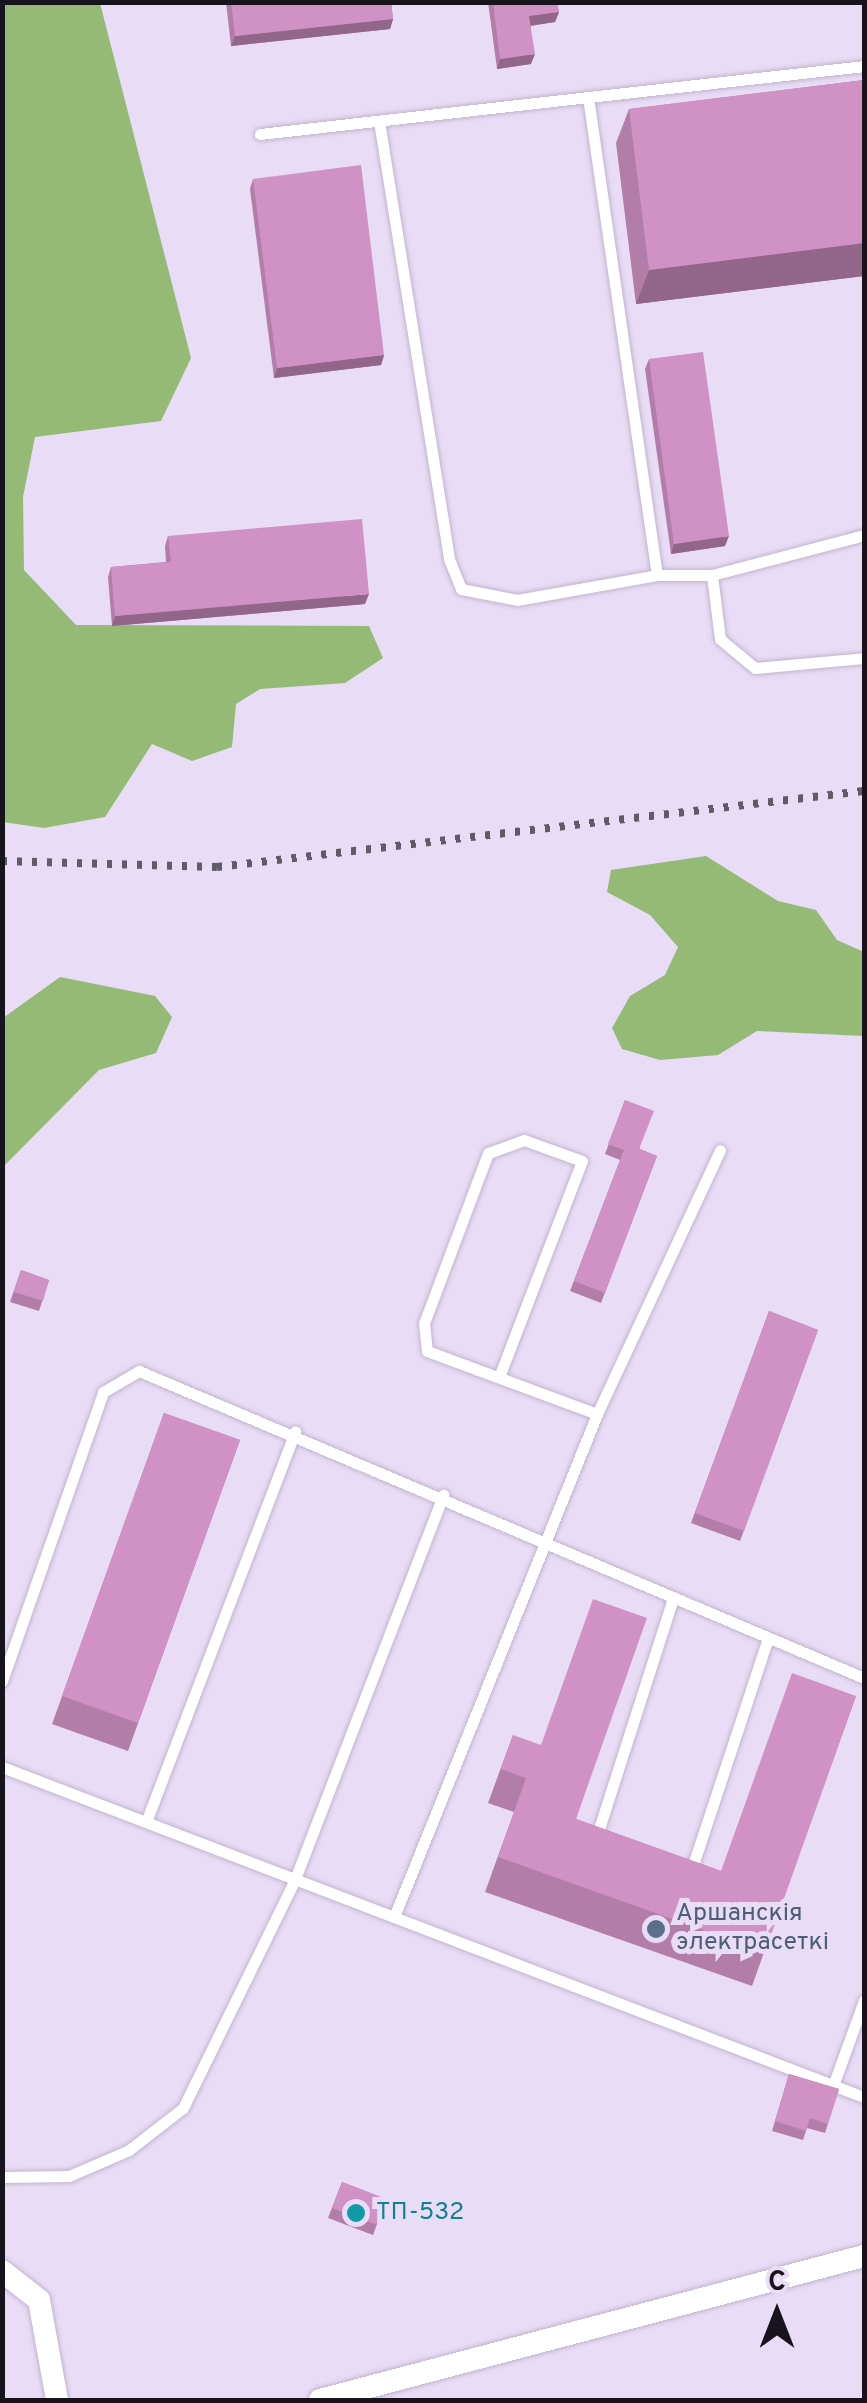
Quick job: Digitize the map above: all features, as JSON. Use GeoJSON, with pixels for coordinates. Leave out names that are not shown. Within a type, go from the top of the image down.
{"type":"FeatureCollection","features":[{"type":"Feature","properties":{"kind":"street"},"geometry":{"type":"LineString","coordinates":[[320,2400],[864,2256]]}},
{"type":"Feature","properties":{"kind":"street"},"geometry":{"type":"LineString","coordinates":[[2,2270],[39,2300],[57,2400]]}},
{"type":"Feature","properties":{"kind":"lane"},"geometry":{"type":"LineString","coordinates":[[260,134],[864,66]]}},
{"type":"Feature","properties":{"kind":"lane"},"geometry":{"type":"LineString","coordinates":[[588,96],[657,575]]}},
{"type":"Feature","properties":{"kind":"lane"},"geometry":{"type":"LineString","coordinates":[[379,122],[449,559],[461,589],[517,600],[657,575],[712,575],[864,536]]}},
{"type":"Feature","properties":{"kind":"lane"},"geometry":{"type":"LineString","coordinates":[[712,575],[720,638],[755,668],[864,658]]}},
{"type":"Feature","properties":{"kind":"lane"},"geometry":{"type":"LineString","coordinates":[[500,1377],[582,1160],[524,1140],[488,1153],[424,1323],[427,1350],[597,1414]]}},
{"type":"Feature","properties":{"kind":"lane"},"geometry":{"type":"LineString","coordinates":[[394,1916],[597,1414],[720,1150]]}},
{"type":"Feature","properties":{"kind":"lane"},"geometry":{"type":"LineString","coordinates":[[2,1680],[104,1392],[140,1370],[295,1431],[547,1540],[672,1602],[864,1678]]}},
{"type":"Feature","properties":{"kind":"lane"},"geometry":{"type":"LineString","coordinates":[[146,1822],[295,1431]]}},
{"type":"Feature","properties":{"kind":"lane"},"geometry":{"type":"LineString","coordinates":[[2,2177],[69,2176],[129,2150],[183,2108],[295,1879],[442,1495]]}},
{"type":"Feature","properties":{"kind":"lane"},"geometry":{"type":"LineString","coordinates":[[610,1840],[594,1834],[672,1602]]}},
{"type":"Feature","properties":{"kind":"lane"},"geometry":{"type":"LineString","coordinates":[[659,1856],[692,1868],[767,1641]]}},
{"type":"Feature","properties":{"kind":"lane"},"geometry":{"type":"LineString","coordinates":[[2,1767],[864,2097]]}},
{"type":"Feature","properties":{"kind":"lane"},"geometry":{"type":"LineString","coordinates":[[834,2083],[864,2000]]}},
{"type":"Feature","properties":{"kind":"green space"},"geometry":{"type":"Polygon","coordinates":[[[3,3],[100,3],[191,358],[161,421],[35,437],[23,497],[24,570],[76,625],[369,626],[383,658],[345,683],[260,689],[236,704],[232,747],[192,761],[152,744],[105,817],[44,828],[3,822],[3,3]]]}},
{"type":"Feature","properties":{"kind":"green space"},"geometry":{"type":"Polygon","coordinates":[[[706,856],[778,901],[816,910],[837,940],[864,952],[864,1036],[757,1031],[718,1055],[660,1060],[622,1049],[612,1028],[630,996],[665,975],[678,947],[650,915],[607,892],[611,870],[706,856]]]}},
{"type":"Feature","properties":{"kind":"green space"},"geometry":{"type":"Polygon","coordinates":[[[60,977],[155,996],[172,1017],[156,1053],[99,1070],[3,1167],[3,1018],[60,977]]]}},
{"type":"Feature","properties":{"kind":"building"},"geometry":{"type":"Polygon","coordinates":[[[231,2],[391,2],[393,19],[235,36],[231,2]]]}},
{"type":"Feature","properties":{"kind":"building"},"geometry":{"type":"Polygon","coordinates":[[[493,2],[557,2],[559,12],[529,16],[535,54],[500,59],[493,2]]]}},
{"type":"Feature","properties":{"kind":"building"},"geometry":{"type":"Polygon","coordinates":[[[864,80],[864,243],[649,270],[629,109],[864,80]]]}},
{"type":"Feature","properties":{"kind":"building"},"geometry":{"type":"Polygon","coordinates":[[[361,165],[384,355],[277,368],[253,179],[361,165]]]}},
{"type":"Feature","properties":{"kind":"building"},"geometry":{"type":"Polygon","coordinates":[[[703,352],[729,536],[674,544],[649,359],[703,352]]]}},
{"type":"Feature","properties":{"kind":"building"},"geometry":{"type":"Polygon","coordinates":[[[362,519],[369,594],[115,616],[111,567],[171,562],[168,536],[362,519]]]}},
{"type":"Feature","properties":{"kind":"building"},"geometry":{"type":"Polygon","coordinates":[[[625,1100],[654,1111],[639,1149],[657,1156],[605,1293],[574,1281],[624,1150],[608,1144],[625,1100]]]}},
{"type":"Feature","properties":{"kind":"building"},"geometry":{"type":"Polygon","coordinates":[[[21,1270],[49,1280],[43,1301],[14,1292],[21,1270]]]}},
{"type":"Feature","properties":{"kind":"building"},"geometry":{"type":"Polygon","coordinates":[[[769,1311],[818,1330],[744,1531],[695,1513],[769,1311]]]}},
{"type":"Feature","properties":{"kind":"building"},"geometry":{"type":"Polygon","coordinates":[[[164,1413],[240,1440],[138,1723],[62,1696],[164,1413]]]}},
{"type":"Feature","properties":{"kind":"building"},"geometry":{"type":"Polygon","coordinates":[[[593,1599],[647,1618],[576,1819],[721,1871],[792,1673],[856,1696],[765,1952],[498,1857],[526,1778],[501,1769],[513,1735],[541,1745],[593,1599]]]}},
{"type":"Feature","properties":{"kind":"building"},"geometry":{"type":"Polygon","coordinates":[[[789,2074],[839,2089],[828,2124],[810,2118],[806,2131],[775,2121],[789,2074]]]}},
{"type":"Feature","properties":{"kind":"building","name":"ТП-532"},"geometry":{"type":"Polygon","coordinates":[[[342,2182],[386,2199],[377,2225],[332,2208],[342,2182]]]}},
{"type":"Feature","properties":{"kind":"railway"},"geometry":{"type":"LineString","coordinates":[[2,861],[217,867],[864,791]]}},
{"type":"Feature","properties":{"kind":"place","name":"Аршанскія электрасеткі"},"geometry":{"type":"Point","coordinates":[656,1929]}},
{"type":"Feature","properties":{"kind":"place","name":"ТП-532"},"geometry":{"type":"Point","coordinates":[356,2213]}}]}
